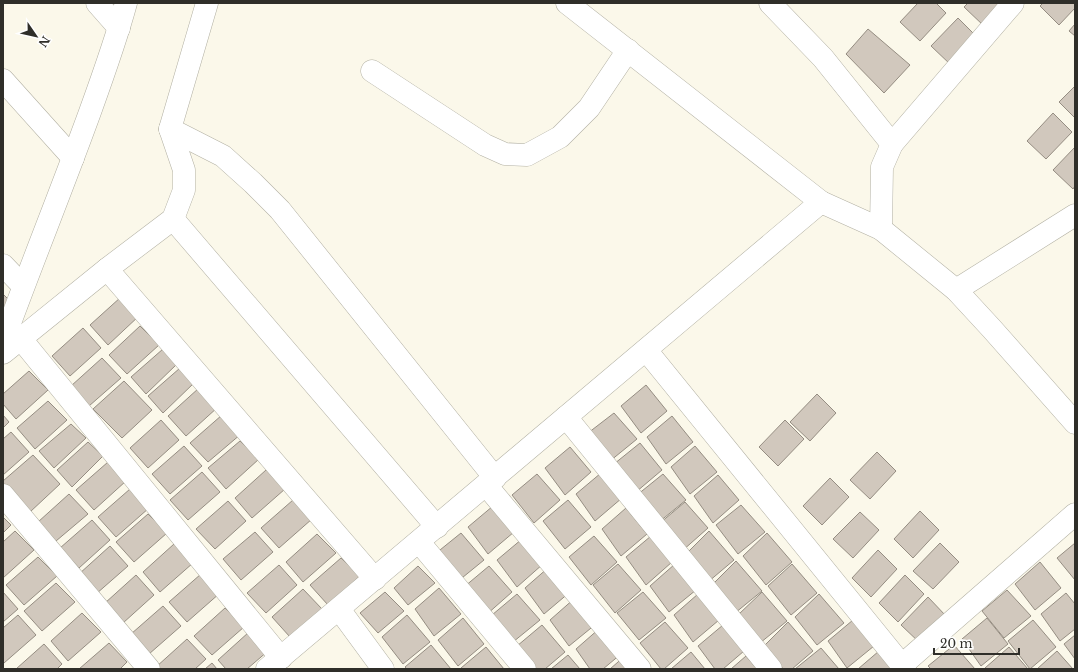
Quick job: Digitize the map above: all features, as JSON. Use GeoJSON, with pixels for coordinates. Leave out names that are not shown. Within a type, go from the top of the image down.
{"type":"FeatureCollection","features":[{"type":"Feature","properties":{"kind":"street"},"geometry":{"type":"LineString","coordinates":[[96,3],[119,28]]}},
{"type":"Feature","properties":{"kind":"street"},"geometry":{"type":"LineString","coordinates":[[12,340],[23,286],[73,158],[119,28],[126,3]]}},
{"type":"Feature","properties":{"kind":"street"},"geometry":{"type":"LineString","coordinates":[[3,353],[12,340],[173,219],[184,190],[184,170],[170,129],[207,3]]}},
{"type":"Feature","properties":{"kind":"street"},"geometry":{"type":"LineString","coordinates":[[567,3],[821,202],[881,229],[956,290],[1075,423]]}},
{"type":"Feature","properties":{"kind":"street"},"geometry":{"type":"LineString","coordinates":[[770,3],[823,58],[892,144]]}},
{"type":"Feature","properties":{"kind":"street"},"geometry":{"type":"LineString","coordinates":[[881,229],[882,167],[892,144],[1013,3]]}},
{"type":"Feature","properties":{"kind":"street"},"geometry":{"type":"LineString","coordinates":[[372,71],[485,145],[505,154],[527,156],[560,137],[589,108],[628,50]]}},
{"type":"Feature","properties":{"kind":"street"},"geometry":{"type":"LineString","coordinates":[[3,80],[73,158]]}},
{"type":"Feature","properties":{"kind":"street"},"geometry":{"type":"LineString","coordinates":[[170,129],[223,156],[254,183],[280,210],[490,481],[640,669]]}},
{"type":"Feature","properties":{"kind":"street"},"geometry":{"type":"LineString","coordinates":[[12,340],[274,663],[821,202]]}},
{"type":"Feature","properties":{"kind":"street"},"geometry":{"type":"LineString","coordinates":[[956,290],[1075,215]]}},
{"type":"Feature","properties":{"kind":"street"},"geometry":{"type":"LineString","coordinates":[[173,219],[436,527]]}},
{"type":"Feature","properties":{"kind":"street"},"geometry":{"type":"LineString","coordinates":[[3,265],[23,286]]}},
{"type":"Feature","properties":{"kind":"street"},"geometry":{"type":"LineString","coordinates":[[107,269],[374,579]]}},
{"type":"Feature","properties":{"kind":"street"},"geometry":{"type":"LineString","coordinates":[[646,350],[904,667],[1075,514]]}},
{"type":"Feature","properties":{"kind":"street"},"geometry":{"type":"LineString","coordinates":[[566,418],[771,669]]}},
{"type":"Feature","properties":{"kind":"street"},"geometry":{"type":"LineString","coordinates":[[3,495],[149,669]]}},
{"type":"Feature","properties":{"kind":"street"},"geometry":{"type":"LineString","coordinates":[[419,542],[525,669]]}},
{"type":"Feature","properties":{"kind":"street"},"geometry":{"type":"LineString","coordinates":[[339,609],[383,669]]}},
{"type":"Feature","properties":{"kind":"building"},"geometry":{"type":"Polygon","coordinates":[[[918,3],[936,3],[946,13],[920,41],[900,22],[918,3]]]}},
{"type":"Feature","properties":{"kind":"building"},"geometry":{"type":"Polygon","coordinates":[[[968,3],[1006,3],[984,26],[964,7],[968,3]]]}},
{"type":"Feature","properties":{"kind":"building"},"geometry":{"type":"Polygon","coordinates":[[[1043,3],[1075,3],[1075,8],[1059,25],[1040,6],[1043,3]]]}},
{"type":"Feature","properties":{"kind":"building"},"geometry":{"type":"Polygon","coordinates":[[[958,18],[977,37],[951,65],[931,46],[958,18]]]}},
{"type":"Feature","properties":{"kind":"building"},"geometry":{"type":"Polygon","coordinates":[[[1075,24],[1075,36],[1069,31],[1075,24]]]}},
{"type":"Feature","properties":{"kind":"building"},"geometry":{"type":"Polygon","coordinates":[[[868,29],[910,65],[884,93],[846,54],[868,29]]]}},
{"type":"Feature","properties":{"kind":"building"},"geometry":{"type":"Polygon","coordinates":[[[1075,86],[1075,118],[1059,102],[1075,86]]]}},
{"type":"Feature","properties":{"kind":"building"},"geometry":{"type":"Polygon","coordinates":[[[1053,113],[1072,132],[1046,159],[1027,141],[1053,113]]]}},
{"type":"Feature","properties":{"kind":"building"},"geometry":{"type":"Polygon","coordinates":[[[1075,147],[1075,186],[1073,189],[1053,170],[1075,147]]]}},
{"type":"Feature","properties":{"kind":"building"},"geometry":{"type":"Polygon","coordinates":[[[3,294],[12,303],[3,311],[3,294]]]}},
{"type":"Feature","properties":{"kind":"building"},"geometry":{"type":"Polygon","coordinates":[[[121,297],[140,315],[108,345],[90,325],[121,297]]]}},
{"type":"Feature","properties":{"kind":"building"},"geometry":{"type":"Polygon","coordinates":[[[140,326],[159,345],[127,374],[109,355],[140,326]]]}},
{"type":"Feature","properties":{"kind":"building"},"geometry":{"type":"Polygon","coordinates":[[[83,328],[101,348],[70,376],[52,356],[83,328]]]}},
{"type":"Feature","properties":{"kind":"building"},"geometry":{"type":"Polygon","coordinates":[[[163,349],[177,364],[146,394],[131,377],[163,349]]]}},
{"type":"Feature","properties":{"kind":"building"},"geometry":{"type":"Polygon","coordinates":[[[102,358],[121,378],[89,406],[71,386],[102,358]]]}},
{"type":"Feature","properties":{"kind":"building"},"geometry":{"type":"Polygon","coordinates":[[[180,368],[195,382],[163,413],[148,396],[180,368]]]}},
{"type":"Feature","properties":{"kind":"building"},"geometry":{"type":"Polygon","coordinates":[[[29,371],[48,390],[16,419],[3,404],[3,394],[29,371]]]}},
{"type":"Feature","properties":{"kind":"building"},"geometry":{"type":"Polygon","coordinates":[[[124,381],[152,410],[122,438],[93,409],[124,381]]]}},
{"type":"Feature","properties":{"kind":"building"},"geometry":{"type":"Polygon","coordinates":[[[646,385],[667,411],[641,433],[621,406],[646,385]]]}},
{"type":"Feature","properties":{"kind":"building"},"geometry":{"type":"Polygon","coordinates":[[[199,388],[218,407],[186,436],[168,416],[199,388]]]}},
{"type":"Feature","properties":{"kind":"building"},"geometry":{"type":"Polygon","coordinates":[[[817,394],[836,413],[810,441],[790,422],[817,394]]]}},
{"type":"Feature","properties":{"kind":"building"},"geometry":{"type":"Polygon","coordinates":[[[48,401],[67,420],[35,449],[17,428],[48,401]]]}},
{"type":"Feature","properties":{"kind":"building"},"geometry":{"type":"Polygon","coordinates":[[[614,413],[637,439],[610,461],[588,433],[614,413]]]}},
{"type":"Feature","properties":{"kind":"building"},"geometry":{"type":"Polygon","coordinates":[[[3,415],[9,422],[3,428],[3,415]]]}},
{"type":"Feature","properties":{"kind":"building"},"geometry":{"type":"Polygon","coordinates":[[[222,415],[241,434],[208,462],[190,443],[222,415]]]}},
{"type":"Feature","properties":{"kind":"building"},"geometry":{"type":"Polygon","coordinates":[[[672,416],[693,442],[666,464],[647,437],[672,416]]]}},
{"type":"Feature","properties":{"kind":"building"},"geometry":{"type":"Polygon","coordinates":[[[161,420],[179,440],[148,468],[130,448],[161,420]]]}},
{"type":"Feature","properties":{"kind":"building"},"geometry":{"type":"Polygon","coordinates":[[[785,420],[804,439],[778,466],[759,447],[785,420]]]}},
{"type":"Feature","properties":{"kind":"building"},"geometry":{"type":"Polygon","coordinates":[[[71,424],[86,438],[54,468],[39,451],[71,424]]]}},
{"type":"Feature","properties":{"kind":"building"},"geometry":{"type":"Polygon","coordinates":[[[11,432],[29,452],[3,475],[3,439],[11,432]]]}},
{"type":"Feature","properties":{"kind":"building"},"geometry":{"type":"Polygon","coordinates":[[[240,441],[259,459],[226,489],[208,468],[240,441]]]}},
{"type":"Feature","properties":{"kind":"building"},"geometry":{"type":"Polygon","coordinates":[[[88,442],[103,456],[72,487],[57,470],[88,442]]]}},
{"type":"Feature","properties":{"kind":"building"},"geometry":{"type":"Polygon","coordinates":[[[640,443],[662,470],[636,492],[614,464],[640,443]]]}},
{"type":"Feature","properties":{"kind":"building"},"geometry":{"type":"Polygon","coordinates":[[[184,446],[202,466],[170,494],[152,474],[184,446]]]}},
{"type":"Feature","properties":{"kind":"building"},"geometry":{"type":"Polygon","coordinates":[[[695,446],[717,472],[690,494],[671,467],[695,446]]]}},
{"type":"Feature","properties":{"kind":"building"},"geometry":{"type":"Polygon","coordinates":[[[570,447],[591,472],[565,495],[545,468],[570,447]]]}},
{"type":"Feature","properties":{"kind":"building"},"geometry":{"type":"Polygon","coordinates":[[[877,452],[896,471],[870,499],[850,480],[877,452]]]}},
{"type":"Feature","properties":{"kind":"building"},"geometry":{"type":"Polygon","coordinates":[[[33,455],[60,484],[30,512],[3,485],[3,481],[33,455]]]}},
{"type":"Feature","properties":{"kind":"building"},"geometry":{"type":"Polygon","coordinates":[[[108,462],[126,481],[94,510],[76,490],[108,462]]]}},
{"type":"Feature","properties":{"kind":"building"},"geometry":{"type":"Polygon","coordinates":[[[266,470],[285,489],[252,518],[235,498],[266,470]]]}},
{"type":"Feature","properties":{"kind":"building"},"geometry":{"type":"Polygon","coordinates":[[[202,472],[220,492],[188,520],[170,500],[202,472]]]}},
{"type":"Feature","properties":{"kind":"building"},"geometry":{"type":"Polygon","coordinates":[[[601,473],[622,498],[595,521],[576,494],[601,473]]]}},
{"type":"Feature","properties":{"kind":"building"},"geometry":{"type":"Polygon","coordinates":[[[537,474],[560,500],[534,523],[512,495],[537,474]]]}},
{"type":"Feature","properties":{"kind":"building"},"geometry":{"type":"Polygon","coordinates":[[[663,474],[686,500],[659,522],[637,495],[663,474]]]}},
{"type":"Feature","properties":{"kind":"building"},"geometry":{"type":"Polygon","coordinates":[[[718,475],[739,500],[713,523],[694,496],[718,475]]]}},
{"type":"Feature","properties":{"kind":"building"},"geometry":{"type":"Polygon","coordinates":[[[830,478],[849,497],[822,525],[803,506],[830,478]]]}},
{"type":"Feature","properties":{"kind":"building"},"geometry":{"type":"Polygon","coordinates":[[[130,489],[149,508],[116,537],[98,517],[130,489]]]}},
{"type":"Feature","properties":{"kind":"building"},"geometry":{"type":"Polygon","coordinates":[[[69,494],[88,514],[56,541],[38,522],[69,494]]]}},
{"type":"Feature","properties":{"kind":"building"},"geometry":{"type":"Polygon","coordinates":[[[293,500],[312,519],[279,548],[261,528],[293,500]]]}},
{"type":"Feature","properties":{"kind":"building"},"geometry":{"type":"Polygon","coordinates":[[[568,500],[591,527],[565,549],[543,521],[568,500]]]}},
{"type":"Feature","properties":{"kind":"building"},"geometry":{"type":"Polygon","coordinates":[[[228,501],[246,521],[215,549],[196,529],[228,501]]]}},
{"type":"Feature","properties":{"kind":"building"},"geometry":{"type":"Polygon","coordinates":[[[685,502],[708,528],[682,551],[660,523],[685,502]]]}},
{"type":"Feature","properties":{"kind":"building"},"geometry":{"type":"Polygon","coordinates":[[[741,505],[765,532],[738,554],[716,525],[741,505]]]}},
{"type":"Feature","properties":{"kind":"building"},"geometry":{"type":"Polygon","coordinates":[[[493,506],[514,532],[488,554],[468,527],[493,506]]]}},
{"type":"Feature","properties":{"kind":"building"},"geometry":{"type":"Polygon","coordinates":[[[626,508],[647,534],[621,556],[602,529],[626,508]]]}},
{"type":"Feature","properties":{"kind":"building"},"geometry":{"type":"Polygon","coordinates":[[[920,511],[939,530],[913,558],[894,539],[920,511]]]}},
{"type":"Feature","properties":{"kind":"building"},"geometry":{"type":"Polygon","coordinates":[[[860,512],[879,530],[853,558],[833,539],[860,512]]]}},
{"type":"Feature","properties":{"kind":"building"},"geometry":{"type":"Polygon","coordinates":[[[148,514],[167,533],[134,562],[116,542],[148,514]]]}},
{"type":"Feature","properties":{"kind":"building"},"geometry":{"type":"Polygon","coordinates":[[[3,517],[11,525],[3,533],[3,517]]]}},
{"type":"Feature","properties":{"kind":"building"},"geometry":{"type":"Polygon","coordinates":[[[92,520],[110,540],[79,568],[60,548],[92,520]]]}},
{"type":"Feature","properties":{"kind":"building"},"geometry":{"type":"Polygon","coordinates":[[[15,531],[34,550],[3,578],[3,542],[15,531]]]}},
{"type":"Feature","properties":{"kind":"building"},"geometry":{"type":"Polygon","coordinates":[[[709,531],[734,560],[708,582],[686,554],[709,531]]]}},
{"type":"Feature","properties":{"kind":"building"},"geometry":{"type":"Polygon","coordinates":[[[255,532],[273,552],[241,580],[223,559],[255,532]]]}},
{"type":"Feature","properties":{"kind":"building"},"geometry":{"type":"Polygon","coordinates":[[[461,533],[484,560],[457,582],[435,554],[461,533]]]}},
{"type":"Feature","properties":{"kind":"building"},"geometry":{"type":"Polygon","coordinates":[[[767,533],[792,562],[766,585],[743,556],[767,533]]]}},
{"type":"Feature","properties":{"kind":"building"},"geometry":{"type":"Polygon","coordinates":[[[317,534],[336,553],[303,582],[286,562],[317,534]]]}},
{"type":"Feature","properties":{"kind":"building"},"geometry":{"type":"Polygon","coordinates":[[[594,536],[617,562],[591,585],[569,557],[594,536]]]}},
{"type":"Feature","properties":{"kind":"building"},"geometry":{"type":"Polygon","coordinates":[[[651,536],[672,562],[646,585],[626,557],[651,536]]]}},
{"type":"Feature","properties":{"kind":"building"},"geometry":{"type":"Polygon","coordinates":[[[522,539],[543,564],[517,587],[497,560],[522,539]]]}},
{"type":"Feature","properties":{"kind":"building"},"geometry":{"type":"Polygon","coordinates":[[[940,543],[959,562],[933,589],[913,571],[940,543]]]}},
{"type":"Feature","properties":{"kind":"building"},"geometry":{"type":"Polygon","coordinates":[[[1075,543],[1075,580],[1057,558],[1075,543]]]}},
{"type":"Feature","properties":{"kind":"building"},"geometry":{"type":"Polygon","coordinates":[[[174,544],[193,563],[160,592],[143,572],[174,544]]]}},
{"type":"Feature","properties":{"kind":"building"},"geometry":{"type":"Polygon","coordinates":[[[110,546],[128,566],[96,594],[79,574],[110,546]]]}},
{"type":"Feature","properties":{"kind":"building"},"geometry":{"type":"Polygon","coordinates":[[[878,550],[897,569],[871,597],[852,578],[878,550]]]}},
{"type":"Feature","properties":{"kind":"building"},"geometry":{"type":"Polygon","coordinates":[[[38,557],[57,576],[24,605],[6,585],[38,557]]]}},
{"type":"Feature","properties":{"kind":"building"},"geometry":{"type":"Polygon","coordinates":[[[341,558],[360,576],[328,605],[310,585],[341,558]]]}},
{"type":"Feature","properties":{"kind":"building"},"geometry":{"type":"Polygon","coordinates":[[[736,561],[762,591],[735,613],[713,584],[736,561]]]}},
{"type":"Feature","properties":{"kind":"building"},"geometry":{"type":"Polygon","coordinates":[[[1040,562],[1061,588],[1035,610],[1015,584],[1040,562]]]}},
{"type":"Feature","properties":{"kind":"building"},"geometry":{"type":"Polygon","coordinates":[[[618,564],[641,590],[615,613],[593,585],[618,564]]]}},
{"type":"Feature","properties":{"kind":"building"},"geometry":{"type":"Polygon","coordinates":[[[675,564],[696,590],[669,612],[650,586],[675,564]]]}},
{"type":"Feature","properties":{"kind":"building"},"geometry":{"type":"Polygon","coordinates":[[[792,564],[817,593],[791,615],[768,586],[792,564]]]}},
{"type":"Feature","properties":{"kind":"building"},"geometry":{"type":"Polygon","coordinates":[[[279,565],[297,585],[266,613],[247,593],[279,565]]]}},
{"type":"Feature","properties":{"kind":"building"},"geometry":{"type":"Polygon","coordinates":[[[418,566],[435,583],[408,605],[394,588],[418,566]]]}},
{"type":"Feature","properties":{"kind":"building"},"geometry":{"type":"Polygon","coordinates":[[[489,566],[512,592],[486,615],[464,587],[489,566]]]}},
{"type":"Feature","properties":{"kind":"building"},"geometry":{"type":"Polygon","coordinates":[[[549,567],[570,592],[544,614],[525,588],[549,567]]]}},
{"type":"Feature","properties":{"kind":"building"},"geometry":{"type":"Polygon","coordinates":[[[201,574],[220,593],[187,622],[169,602],[201,574]]]}},
{"type":"Feature","properties":{"kind":"building"},"geometry":{"type":"Polygon","coordinates":[[[136,575],[154,595],[123,623],[105,603],[136,575]]]}},
{"type":"Feature","properties":{"kind":"building"},"geometry":{"type":"Polygon","coordinates":[[[905,575],[924,594],[898,622],[879,603],[905,575]]]}},
{"type":"Feature","properties":{"kind":"building"},"geometry":{"type":"Polygon","coordinates":[[[56,583],[75,602],[42,631],[24,611],[56,583]]]}},
{"type":"Feature","properties":{"kind":"building"},"geometry":{"type":"Polygon","coordinates":[[[439,588],[461,614],[434,636],[415,609],[439,588]]]}},
{"type":"Feature","properties":{"kind":"building"},"geometry":{"type":"Polygon","coordinates":[[[303,589],[322,609],[290,637],[272,617],[303,589]]]}},
{"type":"Feature","properties":{"kind":"building"},"geometry":{"type":"Polygon","coordinates":[[[1007,590],[1031,616],[1004,638],[982,611],[1007,590]]]}},
{"type":"Feature","properties":{"kind":"building"},"geometry":{"type":"Polygon","coordinates":[[[3,592],[18,609],[3,622],[3,592]]]}},
{"type":"Feature","properties":{"kind":"building"},"geometry":{"type":"Polygon","coordinates":[[[385,592],[404,611],[378,633],[360,613],[385,592]]]}},
{"type":"Feature","properties":{"kind":"building"},"geometry":{"type":"Polygon","coordinates":[[[643,592],[666,618],[639,640],[617,613],[643,592]]]}},
{"type":"Feature","properties":{"kind":"building"},"geometry":{"type":"Polygon","coordinates":[[[762,592],[787,621],[760,643],[738,615],[762,592]]]}},
{"type":"Feature","properties":{"kind":"building"},"geometry":{"type":"Polygon","coordinates":[[[1066,593],[1075,604],[1075,629],[1060,641],[1041,614],[1066,593]]]}},
{"type":"Feature","properties":{"kind":"building"},"geometry":{"type":"Polygon","coordinates":[[[517,594],[540,620],[513,642],[492,615],[517,594]]]}},
{"type":"Feature","properties":{"kind":"building"},"geometry":{"type":"Polygon","coordinates":[[[698,594],[719,620],[693,642],[674,615],[698,594]]]}},
{"type":"Feature","properties":{"kind":"building"},"geometry":{"type":"Polygon","coordinates":[[[819,594],[844,623],[817,645],[795,617],[819,594]]]}},
{"type":"Feature","properties":{"kind":"building"},"geometry":{"type":"Polygon","coordinates":[[[928,597],[946,616],[921,644],[901,625],[928,597]]]}},
{"type":"Feature","properties":{"kind":"building"},"geometry":{"type":"Polygon","coordinates":[[[575,598],[596,624],[569,646],[550,620],[575,598]]]}},
{"type":"Feature","properties":{"kind":"building"},"geometry":{"type":"Polygon","coordinates":[[[163,606],[181,626],[149,654],[131,634],[163,606]]]}},
{"type":"Feature","properties":{"kind":"building"},"geometry":{"type":"Polygon","coordinates":[[[225,608],[244,627],[212,655],[194,636],[225,608]]]}},
{"type":"Feature","properties":{"kind":"building"},"geometry":{"type":"Polygon","coordinates":[[[82,613],[101,632],[68,661],[51,641],[82,613]]]}},
{"type":"Feature","properties":{"kind":"building"},"geometry":{"type":"Polygon","coordinates":[[[18,615],[36,635],[4,663],[3,628],[18,615]]]}},
{"type":"Feature","properties":{"kind":"building"},"geometry":{"type":"Polygon","coordinates":[[[407,615],[430,642],[403,664],[382,637],[407,615]]]}},
{"type":"Feature","properties":{"kind":"building"},"geometry":{"type":"Polygon","coordinates":[[[463,618],[484,644],[458,666],[438,640],[463,618]]]}},
{"type":"Feature","properties":{"kind":"building"},"geometry":{"type":"Polygon","coordinates":[[[987,618],[1008,644],[981,666],[962,639],[987,618]]]}},
{"type":"Feature","properties":{"kind":"building"},"geometry":{"type":"Polygon","coordinates":[[[853,620],[874,646],[847,668],[828,641],[853,620]]]}},
{"type":"Feature","properties":{"kind":"building"},"geometry":{"type":"Polygon","coordinates":[[[1033,620],[1056,647],[1030,669],[1008,641],[1033,620]]]}},
{"type":"Feature","properties":{"kind":"building"},"geometry":{"type":"Polygon","coordinates":[[[665,622],[688,648],[664,669],[661,669],[640,643],[665,622]]]}},
{"type":"Feature","properties":{"kind":"building"},"geometry":{"type":"Polygon","coordinates":[[[788,622],[813,651],[792,669],[783,669],[765,645],[788,622]]]}},
{"type":"Feature","properties":{"kind":"building"},"geometry":{"type":"Polygon","coordinates":[[[542,625],[565,652],[545,669],[534,669],[517,646],[542,625]]]}},
{"type":"Feature","properties":{"kind":"building"},"geometry":{"type":"Polygon","coordinates":[[[723,625],[744,651],[723,669],[715,669],[698,646],[723,625]]]}},
{"type":"Feature","properties":{"kind":"building"},"geometry":{"type":"Polygon","coordinates":[[[600,628],[621,654],[603,669],[590,669],[576,649],[600,628]]]}},
{"type":"Feature","properties":{"kind":"building"},"geometry":{"type":"Polygon","coordinates":[[[249,632],[268,651],[247,669],[226,669],[218,660],[249,632]]]}},
{"type":"Feature","properties":{"kind":"building"},"geometry":{"type":"Polygon","coordinates":[[[1075,635],[1075,659],[1064,644],[1075,635]]]}},
{"type":"Feature","properties":{"kind":"building"},"geometry":{"type":"Polygon","coordinates":[[[187,639],[206,659],[195,669],[158,669],[156,667],[187,639]]]}},
{"type":"Feature","properties":{"kind":"building"},"geometry":{"type":"Polygon","coordinates":[[[109,643],[127,662],[120,669],[79,669],[109,643]]]}},
{"type":"Feature","properties":{"kind":"building"},"geometry":{"type":"Polygon","coordinates":[[[44,644],[62,664],[57,669],[16,669],[44,644]]]}},
{"type":"Feature","properties":{"kind":"building"},"geometry":{"type":"Polygon","coordinates":[[[431,645],[451,669],[407,669],[405,667],[431,645]]]}},
{"type":"Feature","properties":{"kind":"building"},"geometry":{"type":"Polygon","coordinates":[[[954,645],[975,669],[931,669],[928,666],[954,645]]]}},
{"type":"Feature","properties":{"kind":"building"},"geometry":{"type":"Polygon","coordinates":[[[486,647],[504,669],[461,668],[486,647]]]}},
{"type":"Feature","properties":{"kind":"building"},"geometry":{"type":"Polygon","coordinates":[[[1009,647],[1028,669],[985,669],[985,668],[1009,647]]]}},
{"type":"Feature","properties":{"kind":"building"},"geometry":{"type":"Polygon","coordinates":[[[821,648],[839,669],[795,669],[821,648]]]}},
{"type":"Feature","properties":{"kind":"building"},"geometry":{"type":"Polygon","coordinates":[[[879,651],[894,669],[858,669],[879,651]]]}},
{"type":"Feature","properties":{"kind":"building"},"geometry":{"type":"Polygon","coordinates":[[[1057,651],[1073,669],[1037,669],[1057,651]]]}},
{"type":"Feature","properties":{"kind":"building"},"geometry":{"type":"Polygon","coordinates":[[[691,652],[705,669],[671,669],[691,652]]]}},
{"type":"Feature","properties":{"kind":"building"},"geometry":{"type":"Polygon","coordinates":[[[568,655],[580,669],[551,669],[568,655]]]}},
{"type":"Feature","properties":{"kind":"building"},"geometry":{"type":"Polygon","coordinates":[[[626,655],[638,669],[610,669],[626,655]]]}},
{"type":"Feature","properties":{"kind":"building"},"geometry":{"type":"Polygon","coordinates":[[[746,656],[757,669],[731,669],[746,656]]]}},
{"type":"Feature","properties":{"kind":"building"},"geometry":{"type":"Polygon","coordinates":[[[212,663],[217,669],[205,669],[212,663]]]}}]}
